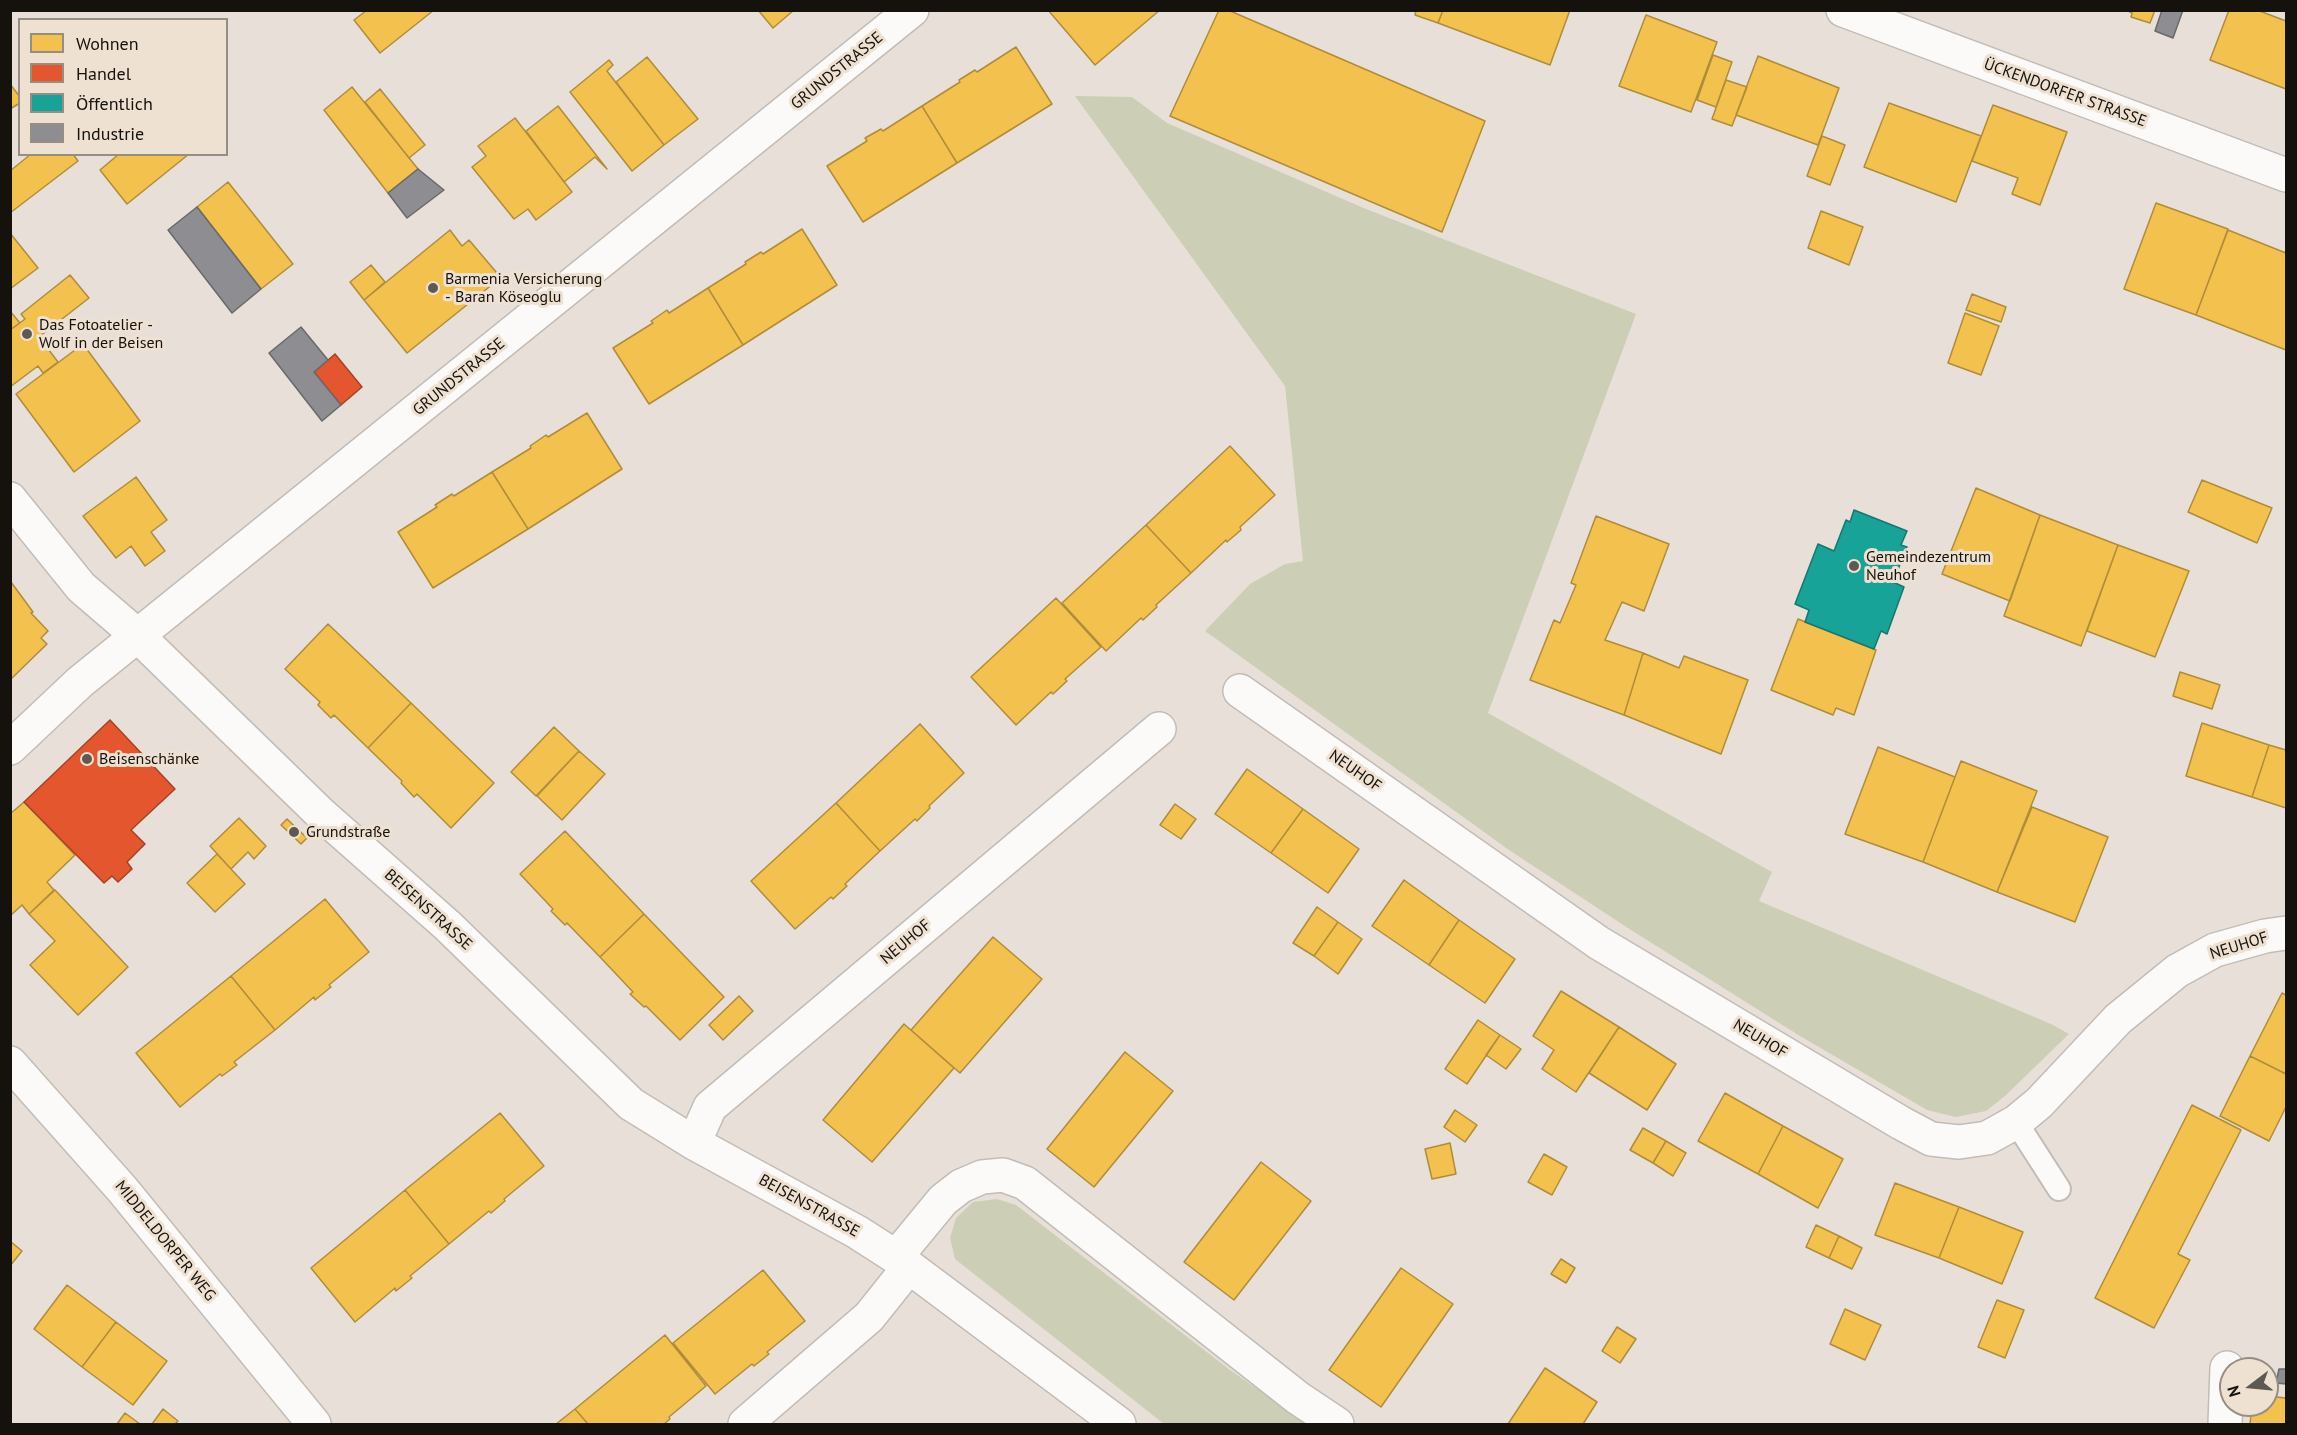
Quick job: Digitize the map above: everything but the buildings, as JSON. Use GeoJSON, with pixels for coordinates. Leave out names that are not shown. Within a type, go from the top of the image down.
{"type":"FeatureCollection","features":[{"type":"Feature","properties":{"kind":"street","name":"GRUNDSTRASSE"},"geometry":{"type":"LineString","coordinates":[[10,748],[80,682],[912,10]]}},
{"type":"Feature","properties":{"kind":"street","name":"ÜCKENDORFER STRASSE"},"geometry":{"type":"LineString","coordinates":[[1843,10],[2286,175]]}},
{"type":"Feature","properties":{"kind":"street","name":"BEISENSTRASSE"},"geometry":{"type":"LineString","coordinates":[[10,499],[81,587],[138,636],[320,813],[448,926],[631,1104],[694,1143],[857,1232],[902,1262],[1119,1425]]}},
{"type":"Feature","properties":{"kind":"street","name":"NEUHOF"},"geometry":{"type":"LineString","coordinates":[[1240,691],[1599,943],[1931,1139],[1959,1142],[1987,1138],[2016,1122],[2039,1103],[2118,1018],[2177,971],[2215,950],[2265,936],[2286,933]]}},
{"type":"Feature","properties":{"kind":"street","name":"NEUHOF"},"geometry":{"type":"LineString","coordinates":[[694,1143],[710,1107],[1160,729]]}},
{"type":"Feature","properties":{"kind":"street","name":"MIDDELDORPER WEG"},"geometry":{"type":"LineString","coordinates":[[10,1063],[123,1189],[314,1425]]}},
{"type":"Feature","properties":{"kind":"street"},"geometry":{"type":"LineString","coordinates":[[746,1425],[869,1317],[943,1200],[961,1186],[982,1177],[1003,1175],[1025,1183],[1298,1398],[1337,1425]]}},
{"type":"Feature","properties":{"kind":"lane"},"geometry":{"type":"LineString","coordinates":[[2016,1122],[2059,1189]]}},
{"type":"Feature","properties":{"kind":"green space"},"geometry":{"type":"Polygon","coordinates":[[[1075,96],[1132,97],[1167,123],[1366,209],[1636,314],[1488,713],[1772,872],[1759,901],[2051,1024],[2069,1034],[2005,1096],[1986,1111],[1956,1117],[1927,1110],[1800,1036],[1509,850],[1205,631],[1250,584],[1285,564],[1303,561],[1285,386],[1075,96]]]}},
{"type":"Feature","properties":{"kind":"green space"},"geometry":{"type":"Polygon","coordinates":[[[997,1199],[1016,1205],[1230,1370],[1308,1424],[1164,1424],[955,1259],[950,1238],[956,1218],[973,1202],[997,1199]]]}},
{"type":"Feature","properties":{"kind":"place","name":"Barmenia Versicherung - Baran Köseoglu"},"geometry":{"type":"Point","coordinates":[433,288]}},
{"type":"Feature","properties":{"kind":"place","name":"Das Fotoatelier - Wolf in der Beisen"},"geometry":{"type":"Point","coordinates":[27,334]}},
{"type":"Feature","properties":{"kind":"place","name":"Gemeindezentrum Neuhof"},"geometry":{"type":"Point","coordinates":[1854,566]}},
{"type":"Feature","properties":{"kind":"place","name":"Beisenschänke"},"geometry":{"type":"Point","coordinates":[87,759]}},
{"type":"Feature","properties":{"kind":"place","name":"Grundstraße"},"geometry":{"type":"Point","coordinates":[294,832]}}]}
